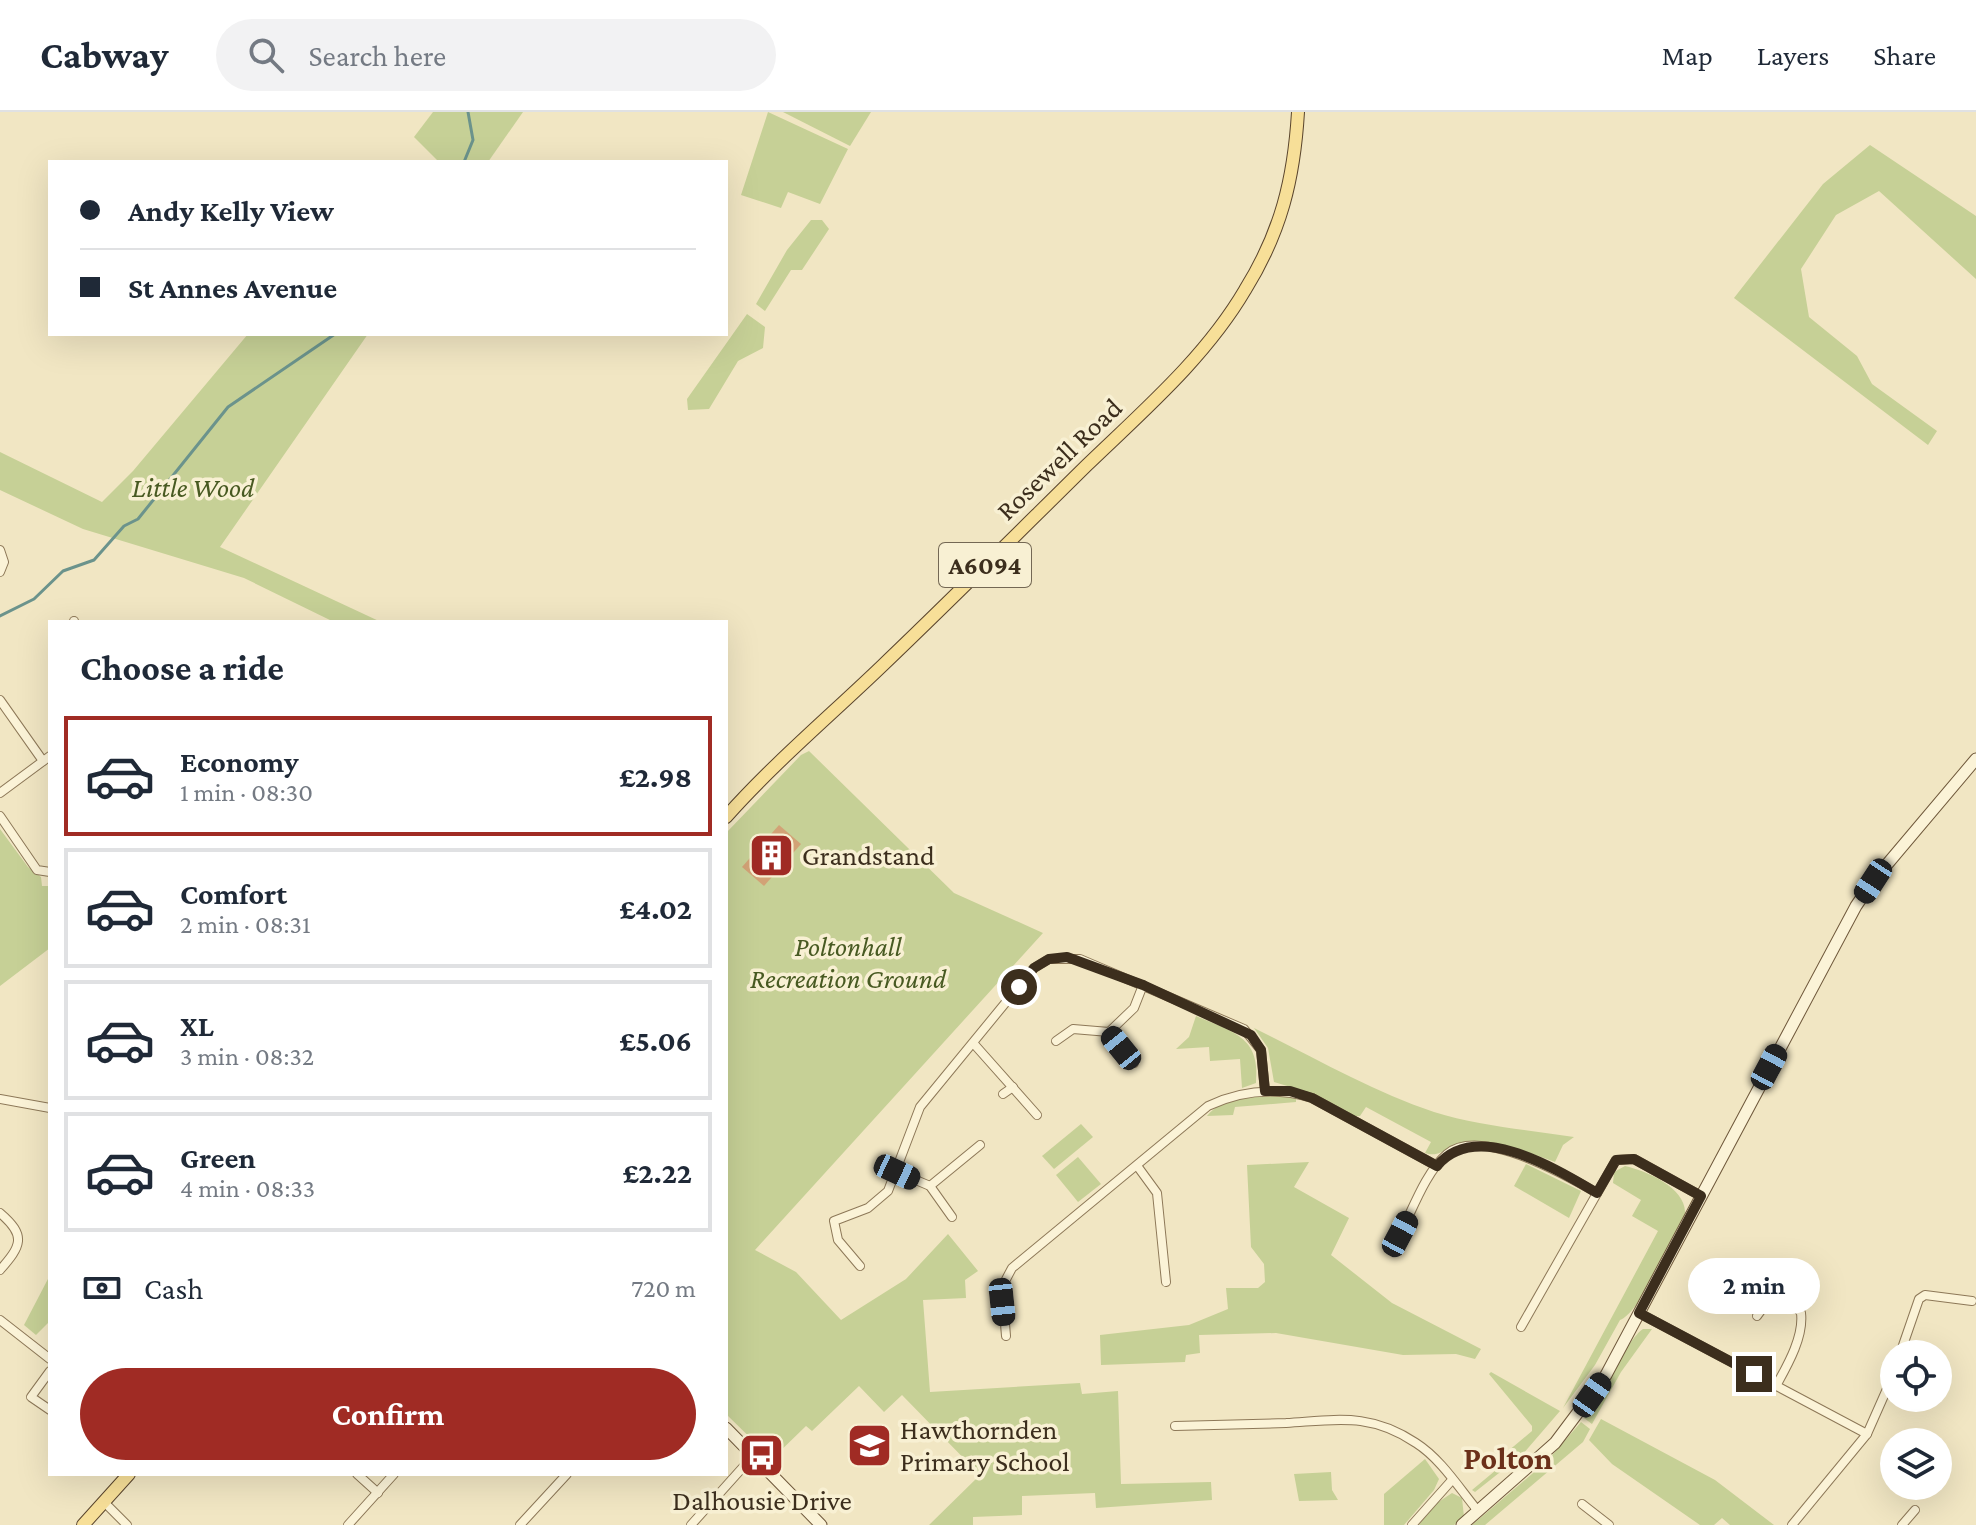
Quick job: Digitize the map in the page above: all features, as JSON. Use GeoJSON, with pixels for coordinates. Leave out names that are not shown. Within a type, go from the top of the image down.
{"type":"FeatureCollection","features":[{"type":"Feature","properties":{"kind":"main road","name":"Rosewell Road"},"geometry":{"type":"LineString","coordinates":[[728,815],[767,771],[881,667],[1159,394],[1217,332],[1251,280],[1286,201],[1295,165],[1298,112]]}},
{"type":"Feature","properties":{"kind":"main road"},"geometry":{"type":"LineString","coordinates":[[83,1525],[127,1476]]}},
{"type":"Feature","properties":{"kind":"street"},"geometry":{"type":"LineString","coordinates":[[0,550],[4,562],[0,572]]}},
{"type":"Feature","properties":{"kind":"street"},"geometry":{"type":"LineString","coordinates":[[0,793],[46,758],[2,706]]}},
{"type":"Feature","properties":{"kind":"street"},"geometry":{"type":"LineString","coordinates":[[1462,1525],[1539,1459],[1577,1416],[1606,1375],[1856,906],[1873,881],[1976,759]]}},
{"type":"Feature","properties":{"kind":"street"},"geometry":{"type":"LineString","coordinates":[[0,816],[37,870],[48,872]]}},
{"type":"Feature","properties":{"kind":"street"},"geometry":{"type":"LineString","coordinates":[[860,1266],[838,1240],[834,1221],[868,1208],[888,1191],[920,1107],[1034,968],[1049,959],[1080,959],[1251,1035],[1261,1050],[1265,1091]]}},
{"type":"Feature","properties":{"kind":"street"},"geometry":{"type":"LineString","coordinates":[[1109,1032],[1134,1008],[1143,985]]}},
{"type":"Feature","properties":{"kind":"street"},"geometry":{"type":"LineString","coordinates":[[1056,1041],[1073,1029],[1109,1032],[1134,1063]]}},
{"type":"Feature","properties":{"kind":"street"},"geometry":{"type":"LineString","coordinates":[[974,1044],[1037,1115]]}},
{"type":"Feature","properties":{"kind":"street"},"geometry":{"type":"LineString","coordinates":[[1003,1094],[1013,1087]]}},
{"type":"Feature","properties":{"kind":"street"},"geometry":{"type":"LineString","coordinates":[[1006,1336],[1002,1287],[1012,1268],[1138,1167],[1208,1106],[1235,1094],[1290,1091],[1312,1098],[1437,1166]]}},
{"type":"Feature","properties":{"kind":"street"},"geometry":{"type":"LineString","coordinates":[[0,1099],[48,1108]]}},
{"type":"Feature","properties":{"kind":"street"},"geometry":{"type":"LineString","coordinates":[[930,1186],[980,1145]]}},
{"type":"Feature","properties":{"kind":"street"},"geometry":{"type":"LineString","coordinates":[[1400,1234],[1437,1166],[1453,1150],[1461,1147],[1510,1151],[1559,1171],[1597,1193]]}},
{"type":"Feature","properties":{"kind":"street"},"geometry":{"type":"LineString","coordinates":[[1521,1327],[1613,1165],[1628,1158],[1701,1196]]}},
{"type":"Feature","properties":{"kind":"street"},"geometry":{"type":"LineString","coordinates":[[1138,1167],[1157,1193],[1166,1282]]}},
{"type":"Feature","properties":{"kind":"street"},"geometry":{"type":"LineString","coordinates":[[897,1172],[930,1186],[952,1217]]}},
{"type":"Feature","properties":{"kind":"street"},"geometry":{"type":"LineString","coordinates":[[0,1213],[15,1226],[18,1240],[16,1250],[0,1270]]}},
{"type":"Feature","properties":{"kind":"street"},"geometry":{"type":"LineString","coordinates":[[1905,1340],[1919,1299],[1925,1295],[1972,1301]]}},
{"type":"Feature","properties":{"kind":"street"},"geometry":{"type":"LineString","coordinates":[[1757,1316],[1765,1305],[1778,1300],[1795,1305],[1801,1313],[1802,1319],[1789,1360],[1776,1386]]}},
{"type":"Feature","properties":{"kind":"street"},"geometry":{"type":"LineString","coordinates":[[1639,1313],[1867,1434]]}},
{"type":"Feature","properties":{"kind":"street"},"geometry":{"type":"LineString","coordinates":[[0,1320],[48,1357]]}},
{"type":"Feature","properties":{"kind":"street"},"geometry":{"type":"LineString","coordinates":[[48,1374],[31,1397],[48,1409]]}},
{"type":"Feature","properties":{"kind":"street"},"geometry":{"type":"LineString","coordinates":[[1792,1525],[1867,1434],[1880,1405]]}},
{"type":"Feature","properties":{"kind":"street"},"geometry":{"type":"LineString","coordinates":[[1175,1426],[1331,1418],[1361,1421],[1391,1430],[1418,1444],[1478,1511]]}},
{"type":"Feature","properties":{"kind":"street"},"geometry":{"type":"LineString","coordinates":[[728,1430],[821,1525]]}},
{"type":"Feature","properties":{"kind":"street"},"geometry":{"type":"LineString","coordinates":[[691,1525],[753,1456]]}},
{"type":"Feature","properties":{"kind":"street"},"geometry":{"type":"LineString","coordinates":[[359,1476],[378,1493]]}},
{"type":"Feature","properties":{"kind":"street"},"geometry":{"type":"LineString","coordinates":[[348,1525],[392,1476]]}},
{"type":"Feature","properties":{"kind":"street"},"geometry":{"type":"LineString","coordinates":[[520,1525],[565,1476]]}},
{"type":"Feature","properties":{"kind":"street"},"geometry":{"type":"LineString","coordinates":[[1412,1525],[1452,1480]]}},
{"type":"Feature","properties":{"kind":"street"},"geometry":{"type":"LineString","coordinates":[[104,1502],[127,1525]]}},
{"type":"Feature","properties":{"kind":"street"},"geometry":{"type":"LineString","coordinates":[[1582,1504],[1609,1525]]}},
{"type":"Feature","properties":{"kind":"street"},"geometry":{"type":"LineString","coordinates":[[1902,1525],[1915,1510]]}},
{"type":"Feature","properties":{"kind":"green space"},"geometry":{"type":"Polygon","coordinates":[[[433,112],[523,112],[489,160],[437,160],[414,137],[433,112]]]}},
{"type":"Feature","properties":{"kind":"green space"},"geometry":{"type":"Polygon","coordinates":[[[768,112],[848,149],[820,204],[788,192],[781,208],[741,195],[768,112]]]}},
{"type":"Feature","properties":{"kind":"green space"},"geometry":{"type":"Polygon","coordinates":[[[783,112],[871,112],[850,146],[783,112]]]}},
{"type":"Feature","properties":{"kind":"green space"},"geometry":{"type":"Polygon","coordinates":[[[1870,145],[1976,216],[1976,279],[1879,191],[1836,215],[1801,269],[1809,317],[1857,356],[1872,384],[1937,431],[1928,445],[1734,298],[1823,184],[1870,145]]]}},
{"type":"Feature","properties":{"kind":"green space"},"geometry":{"type":"Polygon","coordinates":[[[811,220],[822,220],[829,229],[802,270],[791,270],[765,311],[756,304],[787,250],[811,220]]]}},
{"type":"Feature","properties":{"kind":"green space"},"geometry":{"type":"Polygon","coordinates":[[[747,314],[765,327],[763,348],[738,361],[709,409],[688,410],[687,399],[747,314]]]}},
{"type":"Feature","properties":{"kind":"green space","name":"Little Wood"},"geometry":{"type":"Polygon","coordinates":[[[246,336],[367,336],[220,547],[377,620],[330,620],[244,578],[83,529],[0,490],[0,452],[102,502],[133,471],[246,336]]]}},
{"type":"Feature","properties":{"kind":"green space","name":"Poltonhall Recreation Ground"},"geometry":{"type":"Polygon","coordinates":[[[809,751],[954,893],[1043,933],[755,1250],[796,1272],[841,1320],[906,1279],[948,1234],[978,1271],[965,1280],[966,1298],[923,1300],[930,1392],[1080,1383],[1082,1394],[1118,1391],[1121,1484],[1211,1482],[1212,1500],[1096,1508],[1095,1493],[1022,1496],[1022,1515],[973,1517],[973,1525],[929,1525],[980,1475],[902,1395],[884,1412],[859,1386],[812,1431],[806,1426],[772,1459],[728,1416],[728,831],[801,755],[809,751]]]}},
{"type":"Feature","properties":{"kind":"green space"},"geometry":{"type":"Polygon","coordinates":[[[0,829],[28,867],[41,877],[42,886],[48,886],[48,950],[0,986],[0,829]]]}},
{"type":"Feature","properties":{"kind":"green space"},"geometry":{"type":"Polygon","coordinates":[[[1196,1016],[1232,1032],[1249,1045],[1254,1055],[1256,1083],[1242,1088],[1240,1059],[1210,1061],[1209,1047],[1176,1049],[1189,1037],[1196,1016]]]}},
{"type":"Feature","properties":{"kind":"green space"},"geometry":{"type":"Polygon","coordinates":[[[1254,1028],[1365,1084],[1434,1112],[1486,1124],[1574,1137],[1563,1145],[1555,1162],[1512,1148],[1478,1142],[1461,1143],[1437,1154],[1425,1153],[1431,1142],[1366,1107],[1360,1116],[1353,1116],[1304,1091],[1274,1082],[1268,1048],[1254,1028]]]}},
{"type":"Feature","properties":{"kind":"green space"},"geometry":{"type":"Polygon","coordinates":[[[1283,1096],[1296,1099],[1296,1102],[1235,1107],[1233,1115],[1207,1116],[1222,1104],[1232,1101],[1283,1096]]]}},
{"type":"Feature","properties":{"kind":"green space"},"geometry":{"type":"Polygon","coordinates":[[[1081,1124],[1093,1137],[1054,1169],[1042,1156],[1081,1124]]]}},
{"type":"Feature","properties":{"kind":"green space"},"geometry":{"type":"Polygon","coordinates":[[[1078,1157],[1101,1184],[1078,1202],[1056,1175],[1078,1157]]]}},
{"type":"Feature","properties":{"kind":"green space"},"geometry":{"type":"Polygon","coordinates":[[[1309,1162],[1294,1187],[1349,1218],[1331,1255],[1392,1303],[1481,1349],[1475,1359],[1456,1354],[1403,1355],[1276,1333],[1199,1335],[1200,1353],[1186,1355],[1185,1362],[1101,1365],[1100,1335],[1189,1325],[1228,1309],[1226,1288],[1258,1288],[1265,1282],[1264,1264],[1251,1247],[1247,1165],[1309,1162]]]}},
{"type":"Feature","properties":{"kind":"green space"},"geometry":{"type":"Polygon","coordinates":[[[1526,1164],[1581,1191],[1569,1218],[1514,1186],[1526,1164]]]}},
{"type":"Feature","properties":{"kind":"green space"},"geometry":{"type":"Polygon","coordinates":[[[1625,1166],[1654,1176],[1672,1188],[1684,1204],[1685,1213],[1647,1289],[1628,1315],[1620,1320],[1595,1365],[1563,1408],[1658,1231],[1632,1216],[1641,1200],[1613,1183],[1614,1172],[1625,1166]]]}},
{"type":"Feature","properties":{"kind":"green space"},"geometry":{"type":"Polygon","coordinates":[[[48,1279],[48,1323],[36,1335],[24,1325],[48,1279]]]}},
{"type":"Feature","properties":{"kind":"green space"},"geometry":{"type":"Polygon","coordinates":[[[1643,1329],[1652,1329],[1621,1372],[1592,1424],[1584,1418],[1629,1344],[1643,1329]]]}},
{"type":"Feature","properties":{"kind":"green space"},"geometry":{"type":"Polygon","coordinates":[[[1491,1372],[1560,1411],[1523,1454],[1475,1492],[1472,1490],[1502,1465],[1501,1457],[1532,1431],[1532,1426],[1489,1374],[1491,1372]]]}},
{"type":"Feature","properties":{"kind":"green space"},"geometry":{"type":"Polygon","coordinates":[[[1601,1419],[1715,1480],[1774,1525],[1730,1525],[1722,1518],[1714,1525],[1700,1525],[1612,1464],[1589,1440],[1601,1419]]]}},
{"type":"Feature","properties":{"kind":"green space"},"geometry":{"type":"Polygon","coordinates":[[[1581,1422],[1590,1429],[1583,1442],[1485,1525],[1472,1525],[1547,1461],[1581,1422]]]}},
{"type":"Feature","properties":{"kind":"green space"},"geometry":{"type":"Polygon","coordinates":[[[1425,1459],[1439,1479],[1434,1490],[1404,1525],[1384,1525],[1384,1494],[1425,1459]]]}},
{"type":"Feature","properties":{"kind":"green space"},"geometry":{"type":"Polygon","coordinates":[[[1331,1472],[1332,1490],[1338,1500],[1299,1501],[1294,1474],[1331,1472]]]}},
{"type":"Feature","properties":{"kind":"green space"},"geometry":{"type":"Polygon","coordinates":[[[1452,1493],[1462,1498],[1464,1517],[1454,1525],[1419,1525],[1431,1507],[1452,1493]]]}},
{"type":"Feature","properties":{"kind":"building","name":"Grandstand"},"geometry":{"type":"Polygon","coordinates":[[[779,825],[801,844],[764,886],[742,867],[779,825]]]}},
{"type":"Feature","properties":{"kind":"waterway"},"geometry":{"type":"LineString","coordinates":[[465,160],[473,140],[468,112]]}},
{"type":"Feature","properties":{"kind":"waterway"},"geometry":{"type":"LineString","coordinates":[[0,616],[34,599],[63,571],[94,560],[124,526],[138,519],[228,407],[332,336]]}},
{"type":"Feature","properties":{"kind":"place","name":"Grandstand"},"geometry":{"type":"Point","coordinates":[771,855]}},
{"type":"Feature","properties":{"kind":"place","name":"Hawthornden Primary School"},"geometry":{"type":"Point","coordinates":[869,1445]}},
{"type":"Feature","properties":{"kind":"place","name":"Dalhousie Drive"},"geometry":{"type":"Point","coordinates":[762,1455]}},
{"type":"Feature","properties":{"kind":"district","name":"Polton"},"geometry":{"type":"Point","coordinates":[1508,1458]}},
{"type":"Feature","properties":{"kind":"route"},"geometry":{"type":"LineString","coordinates":[[1019,987],[1034,968],[1049,959],[1067,957],[1080,959],[1143,985],[1244,1029],[1251,1035],[1261,1050],[1265,1091],[1290,1091],[1312,1098],[1437,1166],[1444,1156],[1461,1147],[1510,1151],[1528,1156],[1597,1193],[1616,1160],[1634,1159],[1701,1196],[1639,1313],[1754,1374]]}}]}
